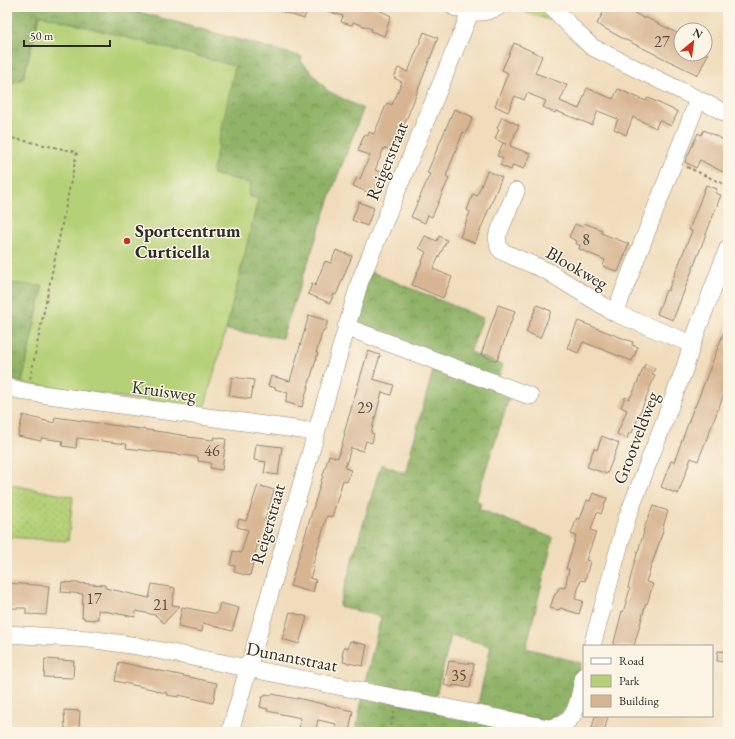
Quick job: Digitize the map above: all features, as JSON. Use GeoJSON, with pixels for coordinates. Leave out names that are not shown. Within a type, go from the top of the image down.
{"type":"FeatureCollection","features":[{"type":"Feature","properties":{"kind":"street"},"geometry":{"type":"LineString","coordinates":[[454,7],[470,13],[490,10],[498,7]]}},
{"type":"Feature","properties":{"kind":"street"},"geometry":{"type":"LineString","coordinates":[[552,7],[592,47],[728,114]]}},
{"type":"Feature","properties":{"kind":"street","name":"Reigerstraat"},"geometry":{"type":"LineString","coordinates":[[230,732],[360,281],[470,13]]}},
{"type":"Feature","properties":{"kind":"street"},"geometry":{"type":"LineString","coordinates":[[614,313],[698,100]]}},
{"type":"Feature","properties":{"kind":"street","name":"Blookweg"},"geometry":{"type":"LineString","coordinates":[[516,191],[499,232],[497,243],[499,248],[508,255],[546,271],[614,313],[692,344]]}},
{"type":"Feature","properties":{"kind":"street","name":"Grootveldweg"},"geometry":{"type":"LineString","coordinates":[[592,645],[627,518],[684,370],[692,344],[728,248]]}},
{"type":"Feature","properties":{"kind":"street"},"geometry":{"type":"LineString","coordinates":[[346,327],[530,396]]}},
{"type":"Feature","properties":{"kind":"street","name":"Kruisweg"},"geometry":{"type":"LineString","coordinates":[[7,387],[27,392],[316,432]]}},
{"type":"Feature","properties":{"kind":"street","name":"Dunantstraat"},"geometry":{"type":"LineString","coordinates":[[7,634],[110,641],[548,728],[558,727],[566,723],[572,717],[583,680]]}},
{"type":"Feature","properties":{"kind":"path"},"geometry":{"type":"LineString","coordinates":[[7,137],[77,152],[27,392]]}},
{"type":"Feature","properties":{"kind":"path"},"geometry":{"type":"LineString","coordinates":[[675,161],[728,186]]}},
{"type":"Feature","properties":{"kind":"path"},"geometry":{"type":"LineString","coordinates":[[390,732],[397,699]]}},
{"type":"Feature","properties":{"kind":"green space"},"geometry":{"type":"Polygon","coordinates":[[[7,7],[121,7],[302,57],[301,61],[328,91],[363,109],[335,183],[282,338],[226,330],[258,199],[248,196],[251,183],[212,174],[39,15],[23,79],[7,84],[7,7]]]}},
{"type":"Feature","properties":{"kind":"green space"},"geometry":{"type":"Polygon","coordinates":[[[513,8],[539,8],[551,19],[549,20],[513,8]]]}},
{"type":"Feature","properties":{"kind":"green space","name":"Sportcentrum Curticella"},"geometry":{"type":"Polygon","coordinates":[[[40,15],[235,66],[212,174],[251,183],[248,196],[258,199],[226,330],[204,409],[22,383],[43,286],[7,283],[7,84],[23,79],[40,15]]]}},
{"type":"Feature","properties":{"kind":"green space"},"geometry":{"type":"Polygon","coordinates":[[[371,272],[483,318],[470,352],[503,365],[494,388],[510,395],[476,500],[481,503],[479,509],[553,538],[526,648],[581,663],[571,700],[567,707],[554,718],[544,721],[477,708],[491,646],[451,635],[435,700],[364,686],[381,617],[339,606],[381,464],[405,473],[435,363],[352,332],[371,272]]]}},
{"type":"Feature","properties":{"kind":"green space"},"geometry":{"type":"Polygon","coordinates":[[[7,283],[43,285],[22,383],[7,379],[7,283]]]}},
{"type":"Feature","properties":{"kind":"green space"},"geometry":{"type":"Polygon","coordinates":[[[7,484],[73,497],[68,541],[7,537],[7,484]]]}},
{"type":"Feature","properties":{"kind":"green space"},"geometry":{"type":"Polygon","coordinates":[[[363,696],[509,725],[507,732],[355,732],[363,696]]]}},
{"type":"Feature","properties":{"kind":"building"},"geometry":{"type":"Polygon","coordinates":[[[274,7],[308,7],[304,19],[274,9],[274,7]]]}},
{"type":"Feature","properties":{"kind":"building"},"geometry":{"type":"Polygon","coordinates":[[[320,7],[373,7],[391,16],[384,36],[371,31],[372,29],[353,22],[352,25],[341,22],[343,16],[320,9],[320,7]]]}},
{"type":"Feature","properties":{"kind":"building"},"geometry":{"type":"Polygon","coordinates":[[[606,7],[624,7],[645,19],[645,17],[673,31],[673,62],[704,62],[698,75],[622,38],[597,24],[606,7]]]}},
{"type":"Feature","properties":{"kind":"building"},"geometry":{"type":"Polygon","coordinates":[[[424,32],[438,38],[409,113],[392,151],[384,148],[375,170],[383,173],[379,185],[376,184],[372,194],[353,186],[357,177],[360,179],[370,155],[358,151],[364,135],[368,136],[369,132],[374,134],[387,103],[392,105],[402,82],[394,78],[398,68],[408,72],[424,32]]]}},
{"type":"Feature","properties":{"kind":"building"},"geometry":{"type":"Polygon","coordinates":[[[514,43],[542,56],[535,73],[567,85],[560,101],[579,109],[587,88],[613,99],[618,89],[646,101],[648,98],[678,112],[671,126],[659,120],[656,128],[633,117],[626,135],[614,129],[618,119],[598,111],[592,125],[556,111],[555,113],[543,107],[546,101],[527,93],[524,100],[515,96],[508,112],[495,106],[508,73],[502,70],[514,43]]]}},
{"type":"Feature","properties":{"kind":"building"},"geometry":{"type":"Polygon","coordinates":[[[454,109],[473,117],[466,133],[463,132],[446,176],[449,178],[432,217],[428,215],[425,223],[411,217],[430,174],[427,173],[454,109]]]}},
{"type":"Feature","properties":{"kind":"building"},"geometry":{"type":"Polygon","coordinates":[[[502,117],[519,125],[510,146],[531,154],[524,169],[513,165],[511,170],[500,165],[503,158],[497,156],[503,143],[506,144],[495,139],[499,129],[497,128],[502,117]]]}},
{"type":"Feature","properties":{"kind":"building"},"geometry":{"type":"Polygon","coordinates":[[[704,130],[728,142],[728,162],[723,172],[700,160],[696,168],[685,162],[698,133],[701,135],[704,130]]]}},
{"type":"Feature","properties":{"kind":"building"},"geometry":{"type":"Polygon","coordinates":[[[487,171],[502,177],[475,243],[460,237],[470,212],[467,210],[473,194],[477,196],[487,171]]]}},
{"type":"Feature","properties":{"kind":"building"},"geometry":{"type":"Polygon","coordinates":[[[706,185],[717,189],[715,193],[721,195],[673,320],[657,314],[692,231],[689,230],[706,185]]]}},
{"type":"Feature","properties":{"kind":"building"},"geometry":{"type":"Polygon","coordinates":[[[359,202],[374,208],[367,226],[352,220],[359,202]]]}},
{"type":"Feature","properties":{"kind":"building"},"geometry":{"type":"Polygon","coordinates":[[[584,223],[602,230],[601,233],[629,244],[618,272],[603,266],[605,260],[579,249],[580,245],[576,244],[577,241],[569,237],[575,224],[582,227],[584,223]]]}},
{"type":"Feature","properties":{"kind":"building"},"geometry":{"type":"Polygon","coordinates":[[[425,236],[437,241],[439,236],[447,240],[433,269],[452,277],[443,298],[412,285],[426,252],[419,248],[425,236]]]}},
{"type":"Feature","properties":{"kind":"building"},"geometry":{"type":"Polygon","coordinates":[[[336,250],[352,256],[336,295],[334,294],[330,303],[308,294],[312,284],[315,286],[325,261],[331,263],[336,250]]]}},
{"type":"Feature","properties":{"kind":"building"},"geometry":{"type":"Polygon","coordinates":[[[498,305],[515,311],[497,361],[481,355],[498,305]]]}},
{"type":"Feature","properties":{"kind":"building"},"geometry":{"type":"Polygon","coordinates":[[[537,305],[551,311],[540,338],[526,332],[537,305]]]}},
{"type":"Feature","properties":{"kind":"building"},"geometry":{"type":"Polygon","coordinates":[[[309,315],[328,321],[325,330],[323,330],[316,353],[318,353],[302,407],[285,402],[288,393],[268,386],[271,376],[290,381],[309,315]]]}},
{"type":"Feature","properties":{"kind":"building"},"geometry":{"type":"Polygon","coordinates":[[[578,321],[633,342],[632,345],[638,347],[632,361],[583,342],[578,353],[567,348],[578,321]]]}},
{"type":"Feature","properties":{"kind":"building"},"geometry":{"type":"Polygon","coordinates":[[[727,324],[728,384],[698,461],[691,458],[678,494],[661,487],[671,461],[674,462],[727,324]]]}},
{"type":"Feature","properties":{"kind":"building"},"geometry":{"type":"Polygon","coordinates":[[[368,351],[380,355],[373,379],[394,385],[391,395],[382,392],[371,433],[374,434],[372,443],[366,441],[363,451],[351,448],[345,468],[351,470],[347,482],[343,480],[332,517],[327,516],[312,567],[314,567],[310,578],[316,580],[313,592],[307,591],[290,586],[329,455],[338,458],[368,351]]]}},
{"type":"Feature","properties":{"kind":"building"},"geometry":{"type":"Polygon","coordinates":[[[645,364],[655,368],[652,374],[655,375],[632,433],[629,433],[627,439],[617,434],[627,410],[621,407],[625,397],[629,399],[633,393],[645,364]]]}},
{"type":"Feature","properties":{"kind":"building"},"geometry":{"type":"Polygon","coordinates":[[[232,377],[254,380],[251,399],[229,396],[232,377]]]}},
{"type":"Feature","properties":{"kind":"building"},"geometry":{"type":"Polygon","coordinates":[[[23,415],[54,423],[55,417],[188,437],[213,440],[214,437],[226,439],[222,470],[210,468],[211,463],[198,461],[198,457],[126,448],[127,444],[77,438],[76,448],[62,446],[63,441],[41,438],[41,441],[18,436],[23,415]]]}},
{"type":"Feature","properties":{"kind":"building"},"geometry":{"type":"Polygon","coordinates":[[[602,436],[619,443],[607,474],[587,467],[594,448],[597,450],[602,436]]]}},
{"type":"Feature","properties":{"kind":"building"},"geometry":{"type":"Polygon","coordinates":[[[256,444],[282,447],[278,475],[264,473],[266,462],[254,460],[256,444]]]}},
{"type":"Feature","properties":{"kind":"building"},"geometry":{"type":"Polygon","coordinates":[[[258,485],[274,490],[265,520],[269,521],[261,547],[257,546],[250,576],[234,572],[235,566],[230,565],[233,551],[241,553],[248,530],[237,527],[239,519],[246,521],[258,485]]]}},
{"type":"Feature","properties":{"kind":"building"},"geometry":{"type":"Polygon","coordinates":[[[593,493],[607,498],[601,514],[597,512],[591,530],[596,532],[586,560],[590,561],[585,581],[581,580],[575,599],[583,601],[579,614],[560,608],[559,610],[550,608],[554,596],[560,587],[565,588],[569,569],[566,569],[576,536],[571,534],[577,518],[580,519],[587,500],[590,501],[593,493]]]}},
{"type":"Feature","properties":{"kind":"building"},"geometry":{"type":"Polygon","coordinates":[[[653,506],[668,511],[646,582],[653,584],[634,645],[613,645],[622,611],[623,612],[630,589],[628,588],[644,532],[643,531],[653,506]]]}},
{"type":"Feature","properties":{"kind":"building"},"geometry":{"type":"Polygon","coordinates":[[[62,582],[105,585],[105,588],[149,598],[152,584],[175,588],[172,605],[180,606],[164,623],[155,615],[136,611],[135,617],[98,610],[98,619],[84,619],[84,617],[82,617],[83,594],[61,592],[62,582]]]}},
{"type":"Feature","properties":{"kind":"building"},"geometry":{"type":"Polygon","coordinates":[[[7,583],[49,586],[46,615],[26,614],[26,608],[7,608],[7,583]]]}},
{"type":"Feature","properties":{"kind":"building"},"geometry":{"type":"Polygon","coordinates":[[[220,603],[239,608],[232,631],[203,623],[202,632],[178,627],[182,607],[217,614],[220,603]]]}},
{"type":"Feature","properties":{"kind":"building"},"geometry":{"type":"Polygon","coordinates":[[[290,612],[307,617],[299,644],[282,639],[290,612]]]}},
{"type":"Feature","properties":{"kind":"building"},"geometry":{"type":"Polygon","coordinates":[[[350,641],[367,645],[363,666],[343,662],[344,657],[342,657],[344,647],[348,648],[350,641]]]}},
{"type":"Feature","properties":{"kind":"building"},"geometry":{"type":"Polygon","coordinates":[[[718,651],[728,652],[728,662],[717,661],[718,651]]]}},
{"type":"Feature","properties":{"kind":"building"},"geometry":{"type":"Polygon","coordinates":[[[45,659],[74,661],[73,678],[44,677],[45,659]]]}},
{"type":"Feature","properties":{"kind":"building"},"geometry":{"type":"Polygon","coordinates":[[[449,661],[474,664],[470,688],[444,685],[449,661]]]}},
{"type":"Feature","properties":{"kind":"building"},"geometry":{"type":"Polygon","coordinates":[[[119,662],[217,683],[213,703],[179,695],[179,697],[166,695],[167,693],[115,681],[119,662]]]}},
{"type":"Feature","properties":{"kind":"building"},"geometry":{"type":"Polygon","coordinates":[[[265,694],[297,698],[353,711],[349,732],[335,729],[336,724],[318,720],[315,732],[299,729],[301,718],[267,711],[268,709],[260,707],[262,697],[264,697],[265,694]]]}},
{"type":"Feature","properties":{"kind":"building"},"geometry":{"type":"Polygon","coordinates":[[[64,710],[80,711],[79,729],[65,729],[64,710]]]}},
{"type":"Feature","properties":{"kind":"building"},"geometry":{"type":"Polygon","coordinates":[[[595,717],[608,717],[604,732],[592,728],[595,717]]]}},
{"type":"Feature","properties":{"kind":"place","name":"Sportcentrum Curticella"},"geometry":{"type":"Point","coordinates":[127,241]}}]}
